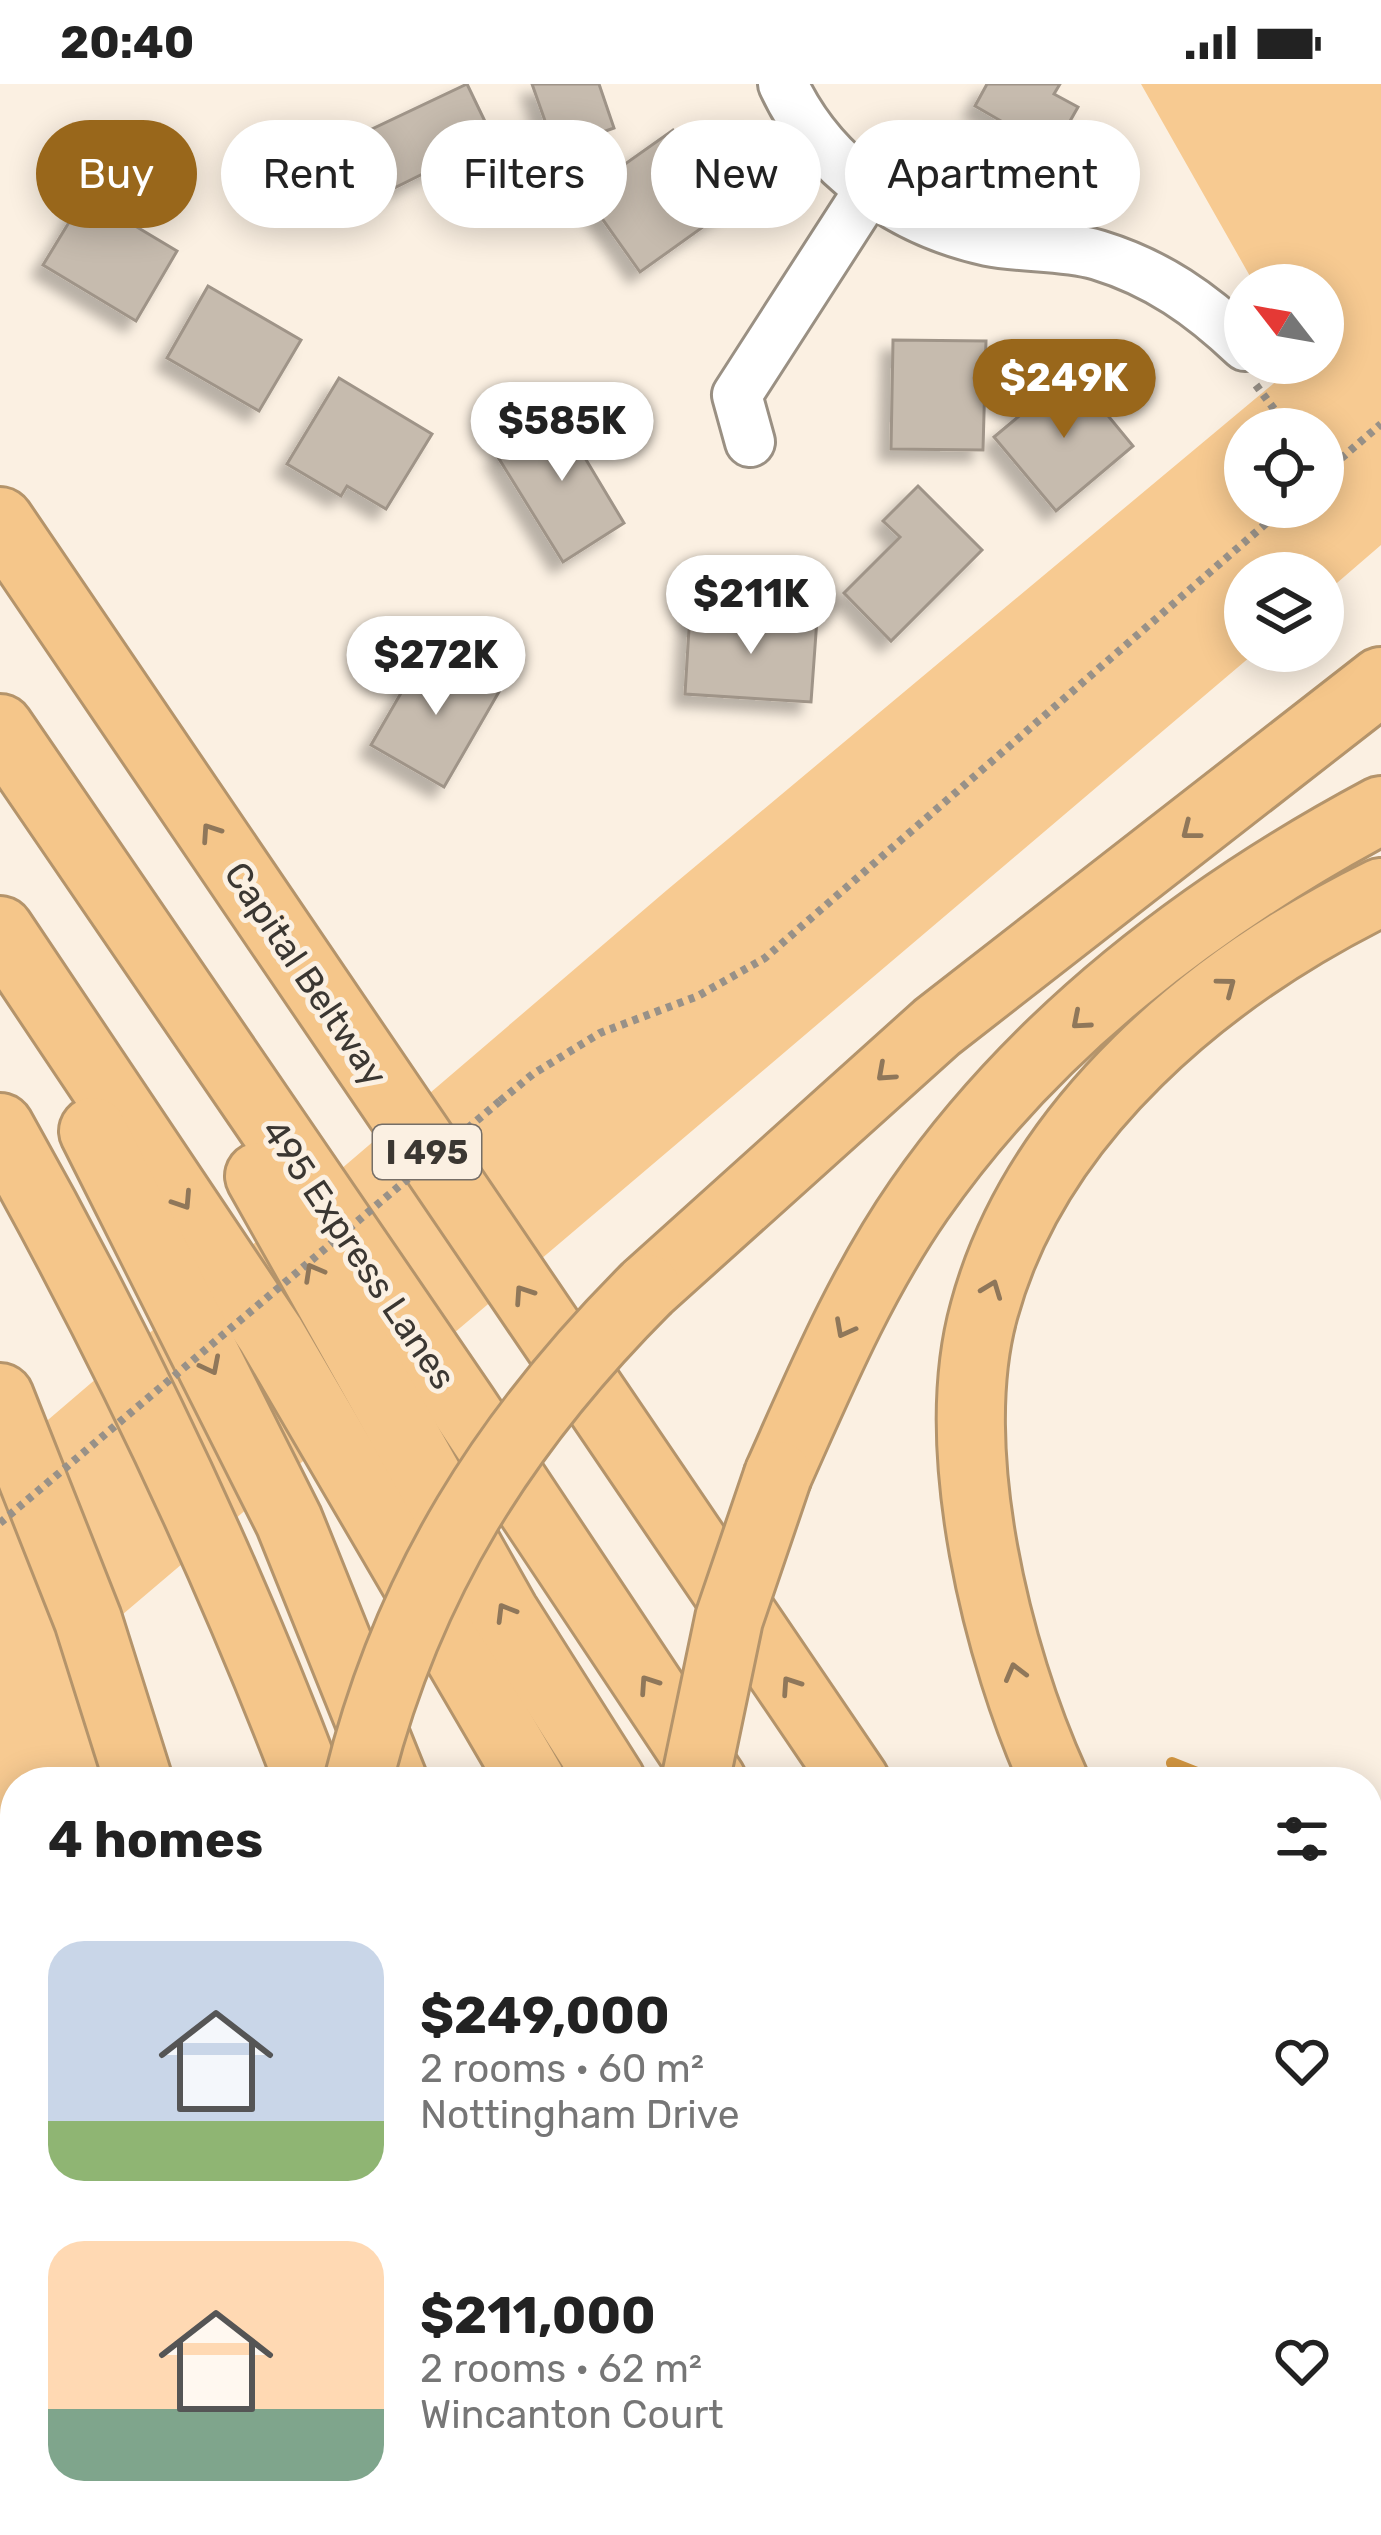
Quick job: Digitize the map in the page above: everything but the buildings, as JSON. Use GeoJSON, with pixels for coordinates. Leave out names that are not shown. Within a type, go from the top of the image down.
{"type":"FeatureCollection","features":[{"type":"Feature","properties":{"kind":"highway","name":"Capital Beltway"},"geometry":{"type":"LineString","coordinates":[[0,521],[846,1767]]}},
{"type":"Feature","properties":{"kind":"highway"},"geometry":{"type":"LineString","coordinates":[[363,1767],[400,1643],[437,1564],[525,1424],[584,1351],[646,1288],[937,1027],[1381,681]]}},
{"type":"Feature","properties":{"kind":"highway"},"geometry":{"type":"LineString","coordinates":[[1267,772],[1381,719]]}},
{"type":"Feature","properties":{"kind":"highway"},"geometry":{"type":"LineString","coordinates":[[18,754],[505,1613],[603,1767]]}},
{"type":"Feature","properties":{"kind":"highway","name":"495 Express Lanes"},"geometry":{"type":"LineString","coordinates":[[18,754],[464,1407],[703,1767]]}},
{"type":"Feature","properties":{"kind":"highway"},"geometry":{"type":"LineString","coordinates":[[698,1767],[729,1619],[778,1475],[842,1332],[918,1202],[980,1120],[1051,1046],[1181,933],[1298,854],[1381,810]]}},
{"type":"Feature","properties":{"kind":"highway"},"geometry":{"type":"LineString","coordinates":[[1048,1767],[1027,1715],[987,1567],[972,1428],[974,1367],[984,1311],[1016,1226],[1056,1159],[1162,1038],[1278,949],[1381,892]]}},
{"type":"Feature","properties":{"kind":"highway"},"geometry":{"type":"LineString","coordinates":[[0,930],[271,1335],[523,1767]]}},
{"type":"Feature","properties":{"kind":"highway"},"geometry":{"type":"LineString","coordinates":[[0,966],[96,1135],[289,1521],[388,1767]]}},
{"type":"Feature","properties":{"kind":"highway"},"geometry":{"type":"LineString","coordinates":[[0,1127],[63,1238],[178,1467],[303,1767]]}},
{"type":"Feature","properties":{"kind":"highway"},"geometry":{"type":"LineString","coordinates":[[0,1397],[88,1620],[134,1767]]}},
{"type":"Feature","properties":{"kind":"street"},"geometry":{"type":"LineString","coordinates":[[783,84],[826,151],[845,169]]}},
{"type":"Feature","properties":{"kind":"street"},"geometry":{"type":"LineString","coordinates":[[750,442],[736,395],[845,226]]}},
{"type":"Feature","properties":{"kind":"street"},"geometry":{"type":"LineString","coordinates":[[944,228],[988,241],[1094,254],[1161,279],[1208,311],[1224,331]]}},
{"type":"Feature","properties":{"kind":"path"},"geometry":{"type":"LineString","coordinates":[[1344,456],[1381,424]]}},
{"type":"Feature","properties":{"kind":"path"},"geometry":{"type":"LineString","coordinates":[[0,1523],[548,1063],[600,1034],[698,996],[765,958],[1261,528]]}},
{"type":"Feature","properties":{"kind":"shaded area"},"geometry":{"type":"Polygon","coordinates":[[[1141,84],[1381,84],[1381,545],[1344,577],[1344,552],[1224,552],[1224,672],[1232,672],[76,1654],[124,1767],[0,1767],[0,1461],[667,890],[1224,425],[1224,528],[1344,528],[1344,408],[1244,408],[1273,384],[1344,384],[1344,264],[1243,264],[1141,84]]]}},
{"type":"Feature","properties":{"kind":"waterway"},"geometry":{"type":"LineString","coordinates":[[1172,1763],[1182,1767]]}}]}
